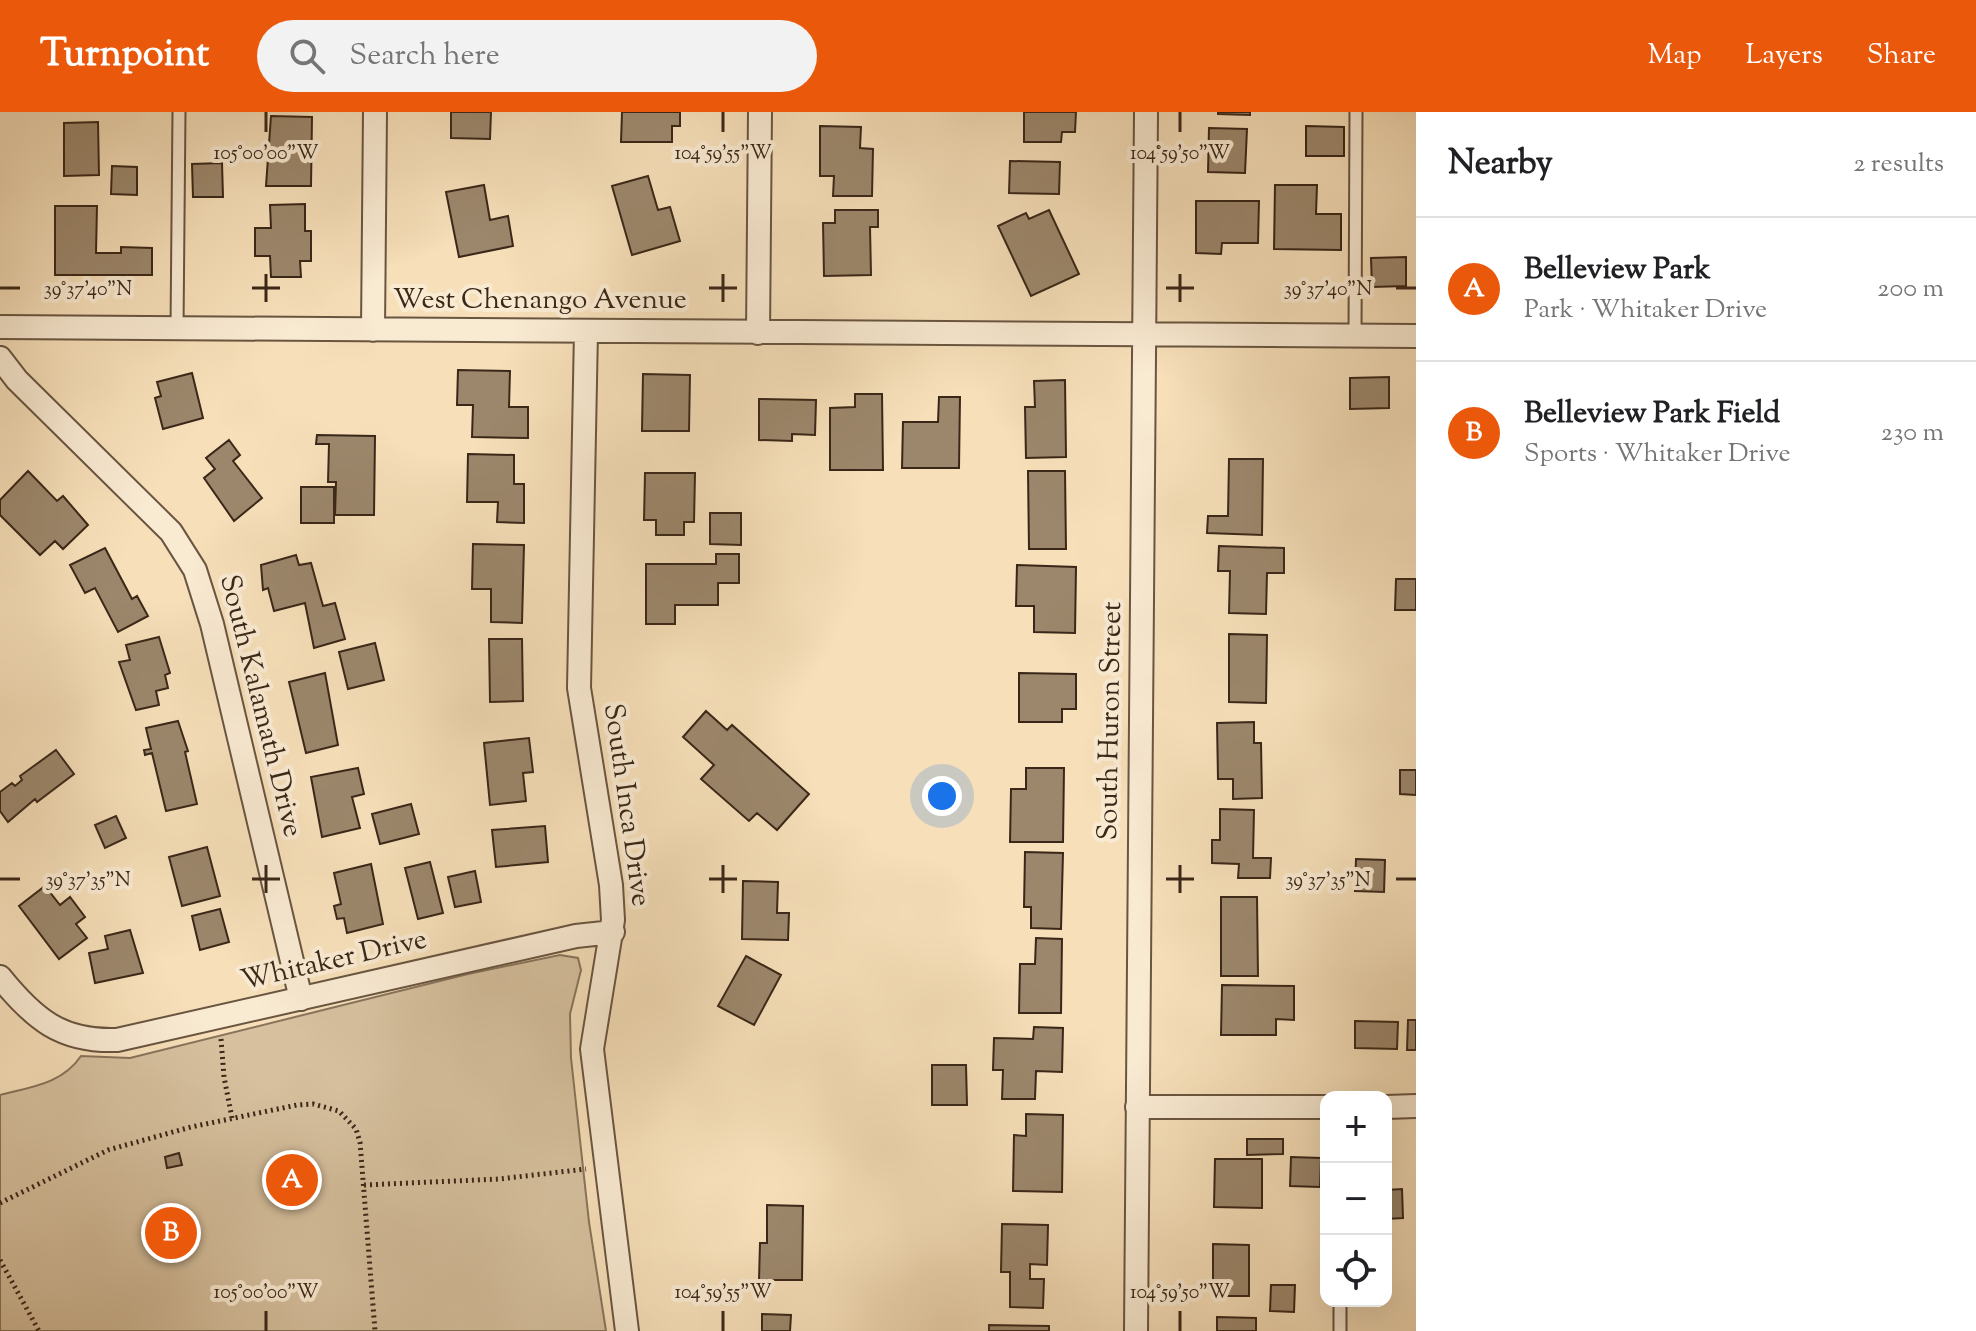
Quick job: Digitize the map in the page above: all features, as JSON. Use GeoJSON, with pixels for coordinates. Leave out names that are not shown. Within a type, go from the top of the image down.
{"type":"FeatureCollection","features":[{"type":"Feature","properties":{"kind":"street"},"geometry":{"type":"LineString","coordinates":[[373,330],[375,112]]}},
{"type":"Feature","properties":{"kind":"street"},"geometry":{"type":"LineString","coordinates":[[758,333],[760,112]]}},
{"type":"Feature","properties":{"kind":"street","name":"South Huron Street"},"geometry":{"type":"LineString","coordinates":[[1136,1331],[1146,112]]}},
{"type":"Feature","properties":{"kind":"street","name":"West Chenango Avenue"},"geometry":{"type":"LineString","coordinates":[[0,327],[1416,336]]}},
{"type":"Feature","properties":{"kind":"street","name":"South Inca Drive"},"geometry":{"type":"LineString","coordinates":[[586,331],[579,688],[611,885],[613,932],[592,1049],[627,1331]]}},
{"type":"Feature","properties":{"kind":"street","name":"South Kalamath Drive"},"geometry":{"type":"LineString","coordinates":[[0,358],[17,380],[171,532],[195,570],[212,624],[301,999]]}},
{"type":"Feature","properties":{"kind":"street","name":"Whitaker Drive"},"geometry":{"type":"LineString","coordinates":[[0,977],[29,1010],[68,1036],[117,1040],[576,936],[613,932]]}},
{"type":"Feature","properties":{"kind":"street"},"geometry":{"type":"LineString","coordinates":[[1392,1107],[1416,1106]]}},
{"type":"Feature","properties":{"kind":"street"},"geometry":{"type":"LineString","coordinates":[[1137,1107],[1320,1107]]}},
{"type":"Feature","properties":{"kind":"lane"},"geometry":{"type":"LineString","coordinates":[[177,328],[179,112]]}},
{"type":"Feature","properties":{"kind":"lane"},"geometry":{"type":"LineString","coordinates":[[1355,336],[1356,112]]}},
{"type":"Feature","properties":{"kind":"lane"},"geometry":{"type":"LineString","coordinates":[[1340,1307],[1340,1331]]}},
{"type":"Feature","properties":{"kind":"path"},"geometry":{"type":"LineString","coordinates":[[218,1018],[232,1118]]}},
{"type":"Feature","properties":{"kind":"path"},"geometry":{"type":"LineString","coordinates":[[0,1203],[108,1150],[232,1118],[305,1104],[339,1111],[356,1129],[364,1185],[375,1331]]}},
{"type":"Feature","properties":{"kind":"path"},"geometry":{"type":"LineString","coordinates":[[364,1185],[417,1185],[563,1173]]}},
{"type":"Feature","properties":{"kind":"path"},"geometry":{"type":"LineString","coordinates":[[0,1260],[39,1331]]}},
{"type":"Feature","properties":{"kind":"shaded area"},"geometry":{"type":"Polygon","coordinates":[[[560,955],[578,958],[581,970],[570,1014],[571,1058],[589,1222],[606,1331],[0,1331],[0,1095],[55,1079],[81,1056],[130,1058],[468,974],[560,955]]]}},
{"type":"Feature","properties":{"kind":"building"},"geometry":{"type":"Polygon","coordinates":[[[451,112],[491,112],[490,139],[451,138],[451,112]]]}},
{"type":"Feature","properties":{"kind":"building"},"geometry":{"type":"Polygon","coordinates":[[[622,112],[680,112],[680,126],[672,126],[672,142],[621,142],[622,112]]]}},
{"type":"Feature","properties":{"kind":"building"},"geometry":{"type":"Polygon","coordinates":[[[1024,112],[1076,112],[1075,132],[1062,132],[1061,142],[1024,142],[1024,112]]]}},
{"type":"Feature","properties":{"kind":"building"},"geometry":{"type":"Polygon","coordinates":[[[1250,112],[1250,115],[1218,114],[1250,112]]]}},
{"type":"Feature","properties":{"kind":"building"},"geometry":{"type":"Polygon","coordinates":[[[271,116],[312,117],[311,186],[266,186],[271,116]]]}},
{"type":"Feature","properties":{"kind":"building"},"geometry":{"type":"Polygon","coordinates":[[[98,122],[99,175],[64,176],[64,123],[98,122]]]}},
{"type":"Feature","properties":{"kind":"building"},"geometry":{"type":"Polygon","coordinates":[[[820,126],[861,127],[860,148],[873,149],[872,196],[833,196],[834,176],[820,176],[820,126]]]}},
{"type":"Feature","properties":{"kind":"building"},"geometry":{"type":"Polygon","coordinates":[[[1306,126],[1344,127],[1344,156],[1306,156],[1306,126]]]}},
{"type":"Feature","properties":{"kind":"building"},"geometry":{"type":"Polygon","coordinates":[[[1209,128],[1247,129],[1245,173],[1208,172],[1209,128]]]}},
{"type":"Feature","properties":{"kind":"building"},"geometry":{"type":"Polygon","coordinates":[[[1010,161],[1060,162],[1059,194],[1009,193],[1010,161]]]}},
{"type":"Feature","properties":{"kind":"building"},"geometry":{"type":"Polygon","coordinates":[[[222,163],[223,197],[193,197],[192,164],[222,163]]]}},
{"type":"Feature","properties":{"kind":"building"},"geometry":{"type":"Polygon","coordinates":[[[112,166],[137,167],[137,195],[111,194],[112,166]]]}},
{"type":"Feature","properties":{"kind":"building"},"geometry":{"type":"Polygon","coordinates":[[[648,176],[658,210],[670,207],[680,241],[632,255],[612,186],[648,176]]]}},
{"type":"Feature","properties":{"kind":"building"},"geometry":{"type":"Polygon","coordinates":[[[484,185],[490,220],[508,216],[513,246],[459,257],[446,192],[484,185]]]}},
{"type":"Feature","properties":{"kind":"building"},"geometry":{"type":"Polygon","coordinates":[[[1275,185],[1317,185],[1316,214],[1341,214],[1341,250],[1274,249],[1275,185]]]}},
{"type":"Feature","properties":{"kind":"building"},"geometry":{"type":"Polygon","coordinates":[[[1196,201],[1259,201],[1258,243],[1222,243],[1221,254],[1196,253],[1196,201]]]}},
{"type":"Feature","properties":{"kind":"building"},"geometry":{"type":"Polygon","coordinates":[[[305,204],[305,231],[311,231],[311,261],[300,261],[301,277],[271,277],[270,256],[255,256],[255,228],[271,228],[270,205],[305,204]]]}},
{"type":"Feature","properties":{"kind":"building"},"geometry":{"type":"Polygon","coordinates":[[[55,206],[97,206],[96,253],[121,253],[121,247],[152,248],[152,275],[55,275],[55,206]]]}},
{"type":"Feature","properties":{"kind":"building"},"geometry":{"type":"Polygon","coordinates":[[[835,210],[878,210],[878,227],[870,227],[871,275],[824,276],[823,223],[835,223],[835,210]]]}},
{"type":"Feature","properties":{"kind":"building"},"geometry":{"type":"Polygon","coordinates":[[[1049,210],[1079,274],[1031,296],[998,226],[1026,213],[1029,219],[1049,210]]]}},
{"type":"Feature","properties":{"kind":"building"},"geometry":{"type":"Polygon","coordinates":[[[1406,257],[1406,286],[1372,287],[1371,258],[1406,257]]]}},
{"type":"Feature","properties":{"kind":"building"},"geometry":{"type":"Polygon","coordinates":[[[458,370],[510,371],[509,407],[528,407],[528,438],[472,437],[473,405],[457,405],[458,370]]]}},
{"type":"Feature","properties":{"kind":"building"},"geometry":{"type":"Polygon","coordinates":[[[192,373],[203,418],[163,429],[155,398],[161,396],[157,382],[192,373]]]}},
{"type":"Feature","properties":{"kind":"building"},"geometry":{"type":"Polygon","coordinates":[[[643,374],[690,375],[689,431],[642,431],[643,374]]]}},
{"type":"Feature","properties":{"kind":"building"},"geometry":{"type":"Polygon","coordinates":[[[1389,377],[1389,408],[1350,409],[1350,378],[1389,377]]]}},
{"type":"Feature","properties":{"kind":"building"},"geometry":{"type":"Polygon","coordinates":[[[1065,380],[1066,457],[1026,458],[1025,407],[1035,407],[1034,381],[1065,380]]]}},
{"type":"Feature","properties":{"kind":"building"},"geometry":{"type":"Polygon","coordinates":[[[855,394],[882,394],[883,470],[830,470],[830,408],[855,407],[855,394]]]}},
{"type":"Feature","properties":{"kind":"building"},"geometry":{"type":"Polygon","coordinates":[[[939,397],[960,397],[959,468],[902,468],[903,422],[938,422],[939,397]]]}},
{"type":"Feature","properties":{"kind":"building"},"geometry":{"type":"Polygon","coordinates":[[[759,399],[816,400],[815,435],[792,434],[792,441],[759,440],[759,399]]]}},
{"type":"Feature","properties":{"kind":"building"},"geometry":{"type":"Polygon","coordinates":[[[317,435],[375,436],[374,515],[335,515],[336,482],[328,482],[329,444],[316,444],[317,435]]]}},
{"type":"Feature","properties":{"kind":"building"},"geometry":{"type":"Polygon","coordinates":[[[229,440],[240,455],[233,461],[262,498],[234,521],[204,478],[215,469],[206,458],[229,440]]]}},
{"type":"Feature","properties":{"kind":"building"},"geometry":{"type":"Polygon","coordinates":[[[468,454],[514,455],[514,484],[524,484],[524,523],[497,522],[498,502],[467,502],[468,454]]]}},
{"type":"Feature","properties":{"kind":"building"},"geometry":{"type":"Polygon","coordinates":[[[1229,459],[1263,459],[1262,535],[1207,533],[1208,516],[1228,516],[1229,459]]]}},
{"type":"Feature","properties":{"kind":"building"},"geometry":{"type":"Polygon","coordinates":[[[28,471],[57,501],[63,496],[88,525],[63,549],[55,541],[40,555],[0,515],[0,500],[28,471]]]}},
{"type":"Feature","properties":{"kind":"building"},"geometry":{"type":"Polygon","coordinates":[[[1028,471],[1065,471],[1066,549],[1029,549],[1028,471]]]}},
{"type":"Feature","properties":{"kind":"building"},"geometry":{"type":"Polygon","coordinates":[[[645,473],[695,473],[694,522],[684,522],[684,535],[656,535],[656,520],[644,520],[645,473]]]}},
{"type":"Feature","properties":{"kind":"building"},"geometry":{"type":"Polygon","coordinates":[[[301,487],[334,487],[334,523],[301,523],[301,487]]]}},
{"type":"Feature","properties":{"kind":"building"},"geometry":{"type":"Polygon","coordinates":[[[710,513],[741,513],[741,545],[710,544],[710,513]]]}},
{"type":"Feature","properties":{"kind":"building"},"geometry":{"type":"Polygon","coordinates":[[[473,544],[524,545],[522,623],[491,622],[491,589],[472,589],[473,544]]]}},
{"type":"Feature","properties":{"kind":"building"},"geometry":{"type":"Polygon","coordinates":[[[1219,546],[1284,548],[1284,573],[1267,573],[1266,614],[1229,613],[1230,571],[1218,571],[1219,546]]]}},
{"type":"Feature","properties":{"kind":"building"},"geometry":{"type":"Polygon","coordinates":[[[105,548],[132,599],[137,596],[148,616],[118,632],[95,588],[85,593],[70,565],[105,548]]]}},
{"type":"Feature","properties":{"kind":"building"},"geometry":{"type":"Polygon","coordinates":[[[716,554],[739,554],[739,583],[718,583],[718,605],[675,605],[675,624],[646,624],[646,564],[716,564],[716,554]]]}},
{"type":"Feature","properties":{"kind":"building"},"geometry":{"type":"Polygon","coordinates":[[[296,555],[299,565],[311,563],[323,606],[335,603],[345,639],[314,648],[305,603],[274,611],[268,588],[263,590],[261,565],[296,555]]]}},
{"type":"Feature","properties":{"kind":"building"},"geometry":{"type":"Polygon","coordinates":[[[1017,565],[1076,567],[1075,633],[1034,632],[1034,606],[1016,606],[1017,565]]]}},
{"type":"Feature","properties":{"kind":"building"},"geometry":{"type":"Polygon","coordinates":[[[1396,579],[1416,579],[1416,610],[1395,610],[1396,579]]]}},
{"type":"Feature","properties":{"kind":"building"},"geometry":{"type":"Polygon","coordinates":[[[1229,634],[1267,635],[1266,703],[1229,702],[1229,634]]]}},
{"type":"Feature","properties":{"kind":"building"},"geometry":{"type":"Polygon","coordinates":[[[159,637],[170,673],[165,675],[168,688],[156,691],[159,705],[136,710],[119,662],[130,660],[126,645],[159,637]]]}},
{"type":"Feature","properties":{"kind":"building"},"geometry":{"type":"Polygon","coordinates":[[[489,639],[522,639],[523,701],[490,702],[489,639]]]}},
{"type":"Feature","properties":{"kind":"building"},"geometry":{"type":"Polygon","coordinates":[[[375,643],[384,680],[348,689],[339,652],[375,643]]]}},
{"type":"Feature","properties":{"kind":"building"},"geometry":{"type":"Polygon","coordinates":[[[325,673],[338,745],[306,753],[289,682],[325,673]]]}},
{"type":"Feature","properties":{"kind":"building"},"geometry":{"type":"Polygon","coordinates":[[[1019,673],[1076,674],[1076,709],[1062,709],[1062,722],[1019,722],[1019,673]]]}},
{"type":"Feature","properties":{"kind":"building"},"geometry":{"type":"Polygon","coordinates":[[[706,711],[727,730],[732,725],[809,794],[777,830],[757,813],[749,821],[701,779],[714,765],[683,737],[706,711]]]}},
{"type":"Feature","properties":{"kind":"building"},"geometry":{"type":"Polygon","coordinates":[[[178,721],[188,751],[185,752],[197,804],[166,811],[152,753],[145,755],[144,750],[151,749],[146,728],[178,721]]]}},
{"type":"Feature","properties":{"kind":"building"},"geometry":{"type":"Polygon","coordinates":[[[1254,722],[1254,743],[1261,743],[1262,798],[1233,799],[1233,779],[1218,779],[1217,723],[1254,722]]]}},
{"type":"Feature","properties":{"kind":"building"},"geometry":{"type":"Polygon","coordinates":[[[529,738],[533,772],[523,773],[526,801],[490,805],[484,743],[529,738]]]}},
{"type":"Feature","properties":{"kind":"building"},"geometry":{"type":"Polygon","coordinates":[[[56,750],[74,774],[37,802],[35,799],[8,822],[0,811],[0,792],[12,783],[15,786],[22,780],[20,776],[56,750]]]}},
{"type":"Feature","properties":{"kind":"building"},"geometry":{"type":"Polygon","coordinates":[[[358,768],[364,794],[352,797],[360,828],[322,837],[311,777],[358,768]]]}},
{"type":"Feature","properties":{"kind":"building"},"geometry":{"type":"Polygon","coordinates":[[[1026,768],[1064,768],[1063,842],[1010,842],[1011,789],[1026,789],[1026,768]]]}},
{"type":"Feature","properties":{"kind":"building"},"geometry":{"type":"Polygon","coordinates":[[[1400,770],[1416,770],[1416,795],[1400,794],[1400,770]]]}},
{"type":"Feature","properties":{"kind":"building"},"geometry":{"type":"Polygon","coordinates":[[[411,804],[419,834],[380,844],[372,814],[411,804]]]}},
{"type":"Feature","properties":{"kind":"building"},"geometry":{"type":"Polygon","coordinates":[[[1220,809],[1254,810],[1253,858],[1271,858],[1270,878],[1238,878],[1239,864],[1212,863],[1212,840],[1220,840],[1220,809]]]}},
{"type":"Feature","properties":{"kind":"building"},"geometry":{"type":"Polygon","coordinates":[[[116,816],[126,838],[105,848],[95,825],[116,816]]]}},
{"type":"Feature","properties":{"kind":"building"},"geometry":{"type":"Polygon","coordinates":[[[545,826],[548,862],[496,867],[492,830],[545,826]]]}},
{"type":"Feature","properties":{"kind":"building"},"geometry":{"type":"Polygon","coordinates":[[[207,847],[220,896],[182,906],[169,857],[207,847]]]}},
{"type":"Feature","properties":{"kind":"building"},"geometry":{"type":"Polygon","coordinates":[[[1025,852],[1063,853],[1061,929],[1031,928],[1031,907],[1024,907],[1025,852]]]}},
{"type":"Feature","properties":{"kind":"building"},"geometry":{"type":"Polygon","coordinates":[[[1356,859],[1385,860],[1384,892],[1355,891],[1356,859]]]}},
{"type":"Feature","properties":{"kind":"building"},"geometry":{"type":"Polygon","coordinates":[[[430,862],[443,913],[418,919],[405,868],[430,862]]]}},
{"type":"Feature","properties":{"kind":"building"},"geometry":{"type":"Polygon","coordinates":[[[371,864],[383,924],[347,933],[344,918],[337,919],[334,906],[341,904],[334,873],[371,864]]]}},
{"type":"Feature","properties":{"kind":"building"},"geometry":{"type":"Polygon","coordinates":[[[475,871],[481,902],[455,907],[448,877],[475,871]]]}},
{"type":"Feature","properties":{"kind":"building"},"geometry":{"type":"Polygon","coordinates":[[[743,881],[778,882],[777,913],[789,913],[788,940],[742,939],[743,881]]]}},
{"type":"Feature","properties":{"kind":"building"},"geometry":{"type":"Polygon","coordinates":[[[45,886],[60,905],[70,897],[85,917],[76,924],[87,938],[59,959],[19,906],[45,886]]]}},
{"type":"Feature","properties":{"kind":"building"},"geometry":{"type":"Polygon","coordinates":[[[1221,897],[1257,897],[1258,976],[1221,976],[1221,897]]]}},
{"type":"Feature","properties":{"kind":"building"},"geometry":{"type":"Polygon","coordinates":[[[220,909],[229,942],[200,950],[192,916],[220,909]]]}},
{"type":"Feature","properties":{"kind":"building"},"geometry":{"type":"Polygon","coordinates":[[[130,930],[143,973],[95,983],[89,953],[108,949],[105,936],[130,930]]]}},
{"type":"Feature","properties":{"kind":"building"},"geometry":{"type":"Polygon","coordinates":[[[1036,938],[1062,939],[1061,1013],[1019,1013],[1020,964],[1035,964],[1036,938]]]}},
{"type":"Feature","properties":{"kind":"building"},"geometry":{"type":"Polygon","coordinates":[[[746,956],[781,975],[754,1025],[718,1006],[746,956]]]}},
{"type":"Feature","properties":{"kind":"building"},"geometry":{"type":"Polygon","coordinates":[[[1222,985],[1294,986],[1294,1020],[1276,1019],[1276,1035],[1221,1035],[1222,985]]]}},
{"type":"Feature","properties":{"kind":"building"},"geometry":{"type":"Polygon","coordinates":[[[1408,1020],[1416,1020],[1416,1050],[1407,1050],[1408,1020]]]}},
{"type":"Feature","properties":{"kind":"building"},"geometry":{"type":"Polygon","coordinates":[[[1355,1021],[1398,1022],[1397,1049],[1355,1048],[1355,1021]]]}},
{"type":"Feature","properties":{"kind":"building"},"geometry":{"type":"Polygon","coordinates":[[[1034,1027],[1063,1028],[1062,1072],[1036,1071],[1035,1099],[1002,1099],[1003,1070],[993,1070],[994,1038],[1033,1039],[1034,1027]]]}},
{"type":"Feature","properties":{"kind":"building"},"geometry":{"type":"Polygon","coordinates":[[[932,1065],[966,1065],[967,1105],[932,1105],[932,1065]]]}},
{"type":"Feature","properties":{"kind":"building"},"geometry":{"type":"Polygon","coordinates":[[[1026,1114],[1063,1115],[1062,1192],[1013,1191],[1014,1135],[1026,1136],[1026,1114]]]}},
{"type":"Feature","properties":{"kind":"building"},"geometry":{"type":"Polygon","coordinates":[[[1247,1139],[1283,1139],[1283,1154],[1247,1155],[1247,1139]]]}},
{"type":"Feature","properties":{"kind":"building"},"geometry":{"type":"Polygon","coordinates":[[[179,1153],[182,1165],[167,1168],[165,1157],[179,1153]]]}},
{"type":"Feature","properties":{"kind":"building"},"geometry":{"type":"Polygon","coordinates":[[[1291,1157],[1320,1158],[1320,1187],[1290,1186],[1291,1157]]]}},
{"type":"Feature","properties":{"kind":"building"},"geometry":{"type":"Polygon","coordinates":[[[1215,1159],[1262,1159],[1262,1208],[1214,1207],[1215,1159]]]}},
{"type":"Feature","properties":{"kind":"building"},"geometry":{"type":"Polygon","coordinates":[[[1402,1189],[1403,1218],[1392,1219],[1392,1190],[1402,1189]]]}},
{"type":"Feature","properties":{"kind":"building"},"geometry":{"type":"Polygon","coordinates":[[[767,1205],[803,1206],[802,1280],[759,1280],[760,1243],[767,1243],[767,1205]]]}},
{"type":"Feature","properties":{"kind":"building"},"geometry":{"type":"Polygon","coordinates":[[[1002,1224],[1048,1225],[1047,1265],[1030,1264],[1030,1279],[1044,1279],[1043,1308],[1010,1307],[1010,1272],[1001,1272],[1002,1224]]]}},
{"type":"Feature","properties":{"kind":"building"},"geometry":{"type":"Polygon","coordinates":[[[1213,1244],[1249,1245],[1249,1296],[1213,1296],[1213,1244]]]}},
{"type":"Feature","properties":{"kind":"building"},"geometry":{"type":"Polygon","coordinates":[[[1271,1285],[1295,1285],[1294,1312],[1270,1311],[1271,1285]]]}},
{"type":"Feature","properties":{"kind":"building"},"geometry":{"type":"Polygon","coordinates":[[[762,1314],[791,1315],[790,1331],[762,1331],[762,1314]]]}},
{"type":"Feature","properties":{"kind":"building"},"geometry":{"type":"Polygon","coordinates":[[[1217,1317],[1256,1318],[1256,1331],[1217,1331],[1217,1317]]]}},
{"type":"Feature","properties":{"kind":"building"},"geometry":{"type":"Polygon","coordinates":[[[989,1325],[1049,1326],[1049,1331],[989,1331],[989,1325]]]}},
{"type":"Feature","properties":{"kind":"place","name":"Belleview Park"},"geometry":{"type":"Point","coordinates":[292,1180]}},
{"type":"Feature","properties":{"kind":"place","name":"Belleview Park Field"},"geometry":{"type":"Point","coordinates":[171,1233]}}]}
